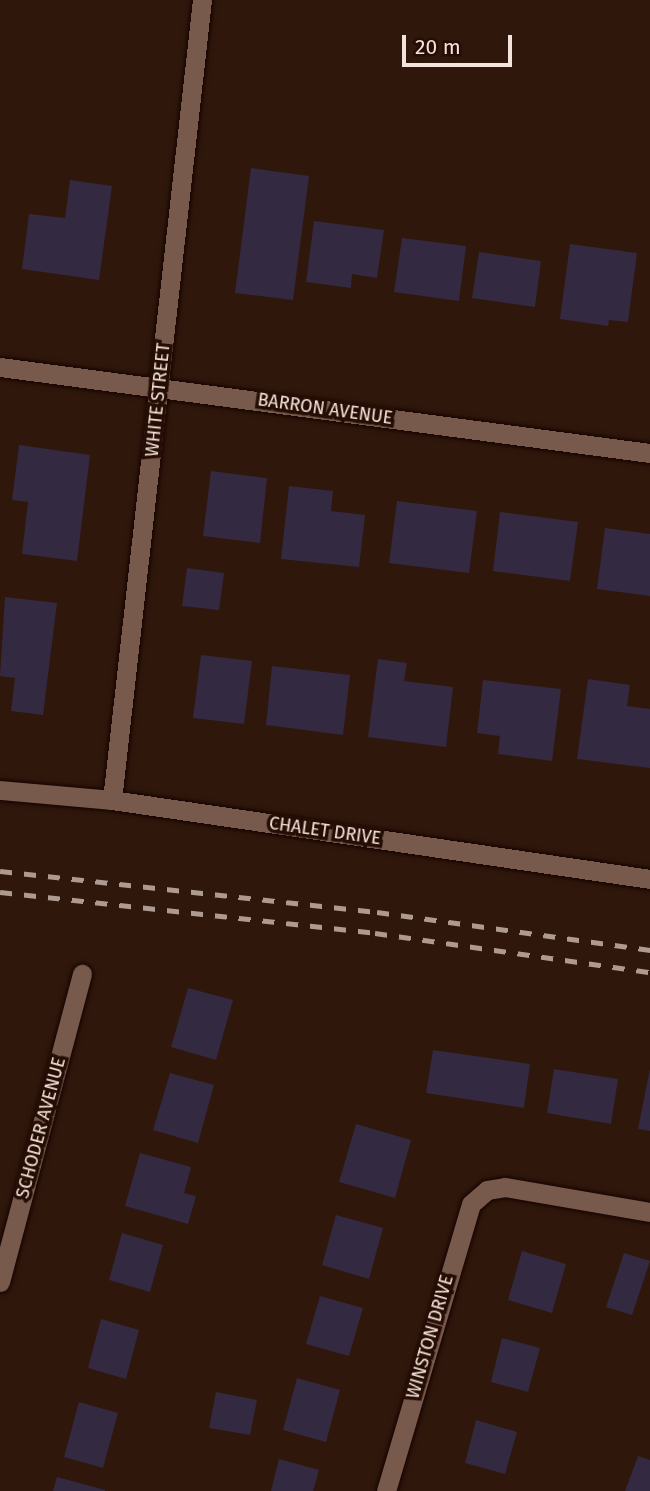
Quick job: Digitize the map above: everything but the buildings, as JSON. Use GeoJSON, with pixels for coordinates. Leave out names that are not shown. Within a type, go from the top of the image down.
{"type":"FeatureCollection","features":[{"type":"Feature","properties":{"kind":"street","name":"WHITE STREET"},"geometry":{"type":"LineString","coordinates":[[112,800],[202,0]]}},
{"type":"Feature","properties":{"kind":"street","name":"BARRON AVENUE"},"geometry":{"type":"LineString","coordinates":[[0,367],[650,453]]}},
{"type":"Feature","properties":{"kind":"street","name":"CHALET DRIVE"},"geometry":{"type":"LineString","coordinates":[[0,790],[112,800],[650,880]]}},
{"type":"Feature","properties":{"kind":"street","name":"SCHODER AVENUE"},"geometry":{"type":"LineString","coordinates":[[0,1282],[82,974]]}},
{"type":"Feature","properties":{"kind":"street","name":"WINSTON DRIVE"},"geometry":{"type":"LineString","coordinates":[[386,1491],[462,1223],[471,1204],[487,1190],[505,1187],[650,1212]]}},
{"type":"Feature","properties":{"kind":"railway"},"geometry":{"type":"LineString","coordinates":[[0,871],[377,912],[650,950]]}},
{"type":"Feature","properties":{"kind":"railway"},"geometry":{"type":"LineString","coordinates":[[0,892],[375,933],[650,972]]}}]}
